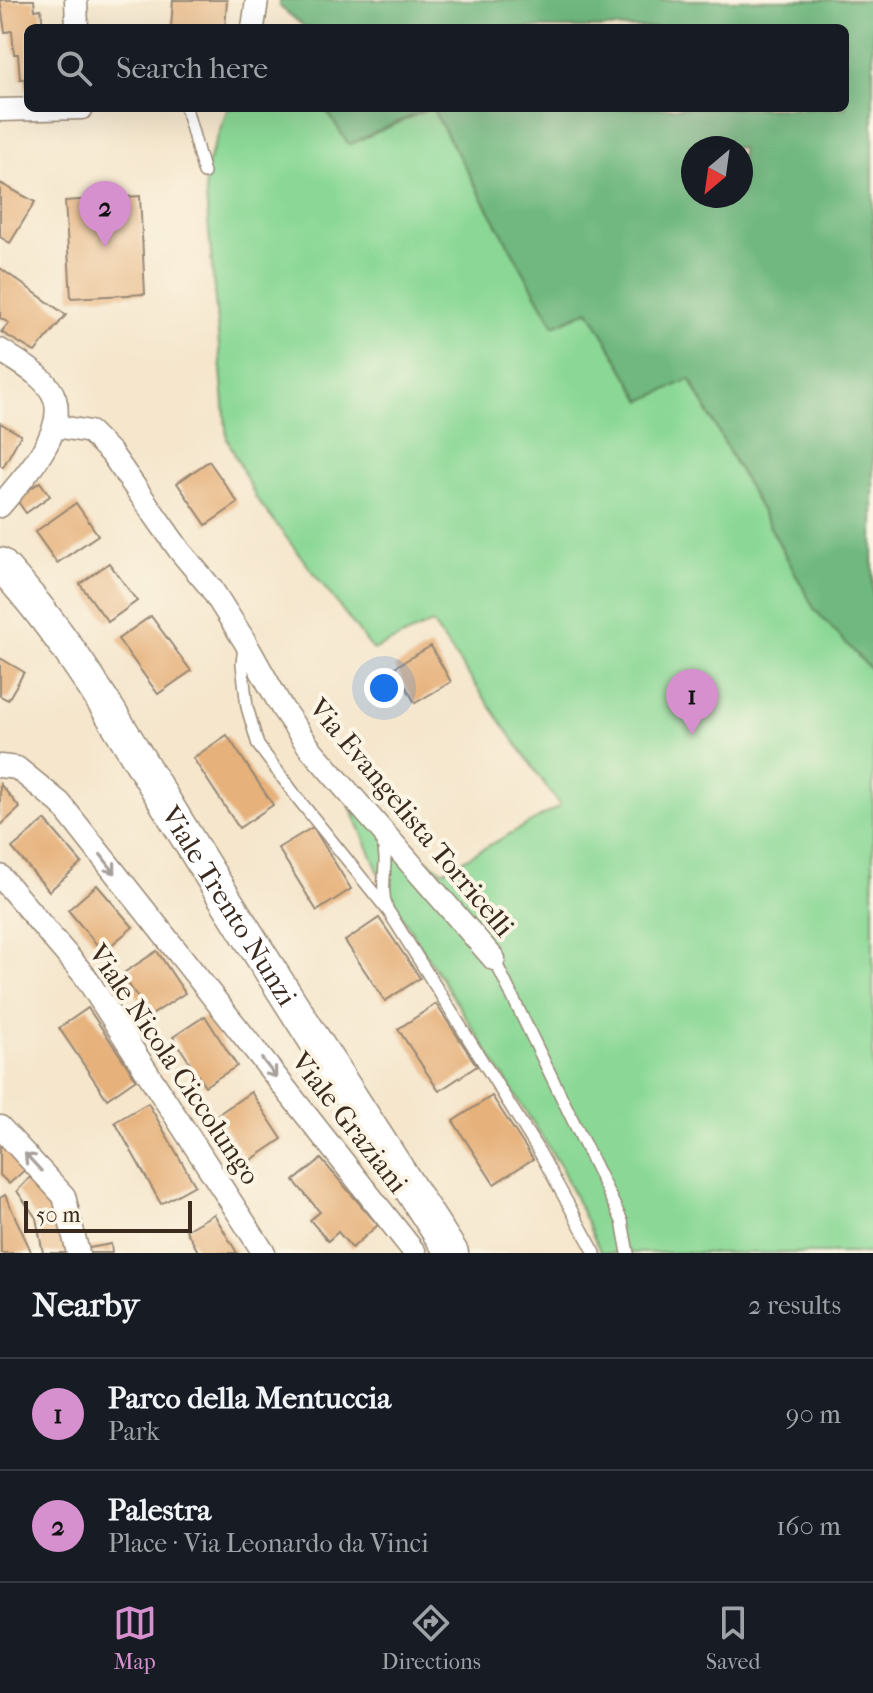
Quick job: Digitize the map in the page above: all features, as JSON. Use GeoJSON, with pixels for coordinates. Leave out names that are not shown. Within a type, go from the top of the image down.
{"type":"FeatureCollection","features":[{"type":"Feature","properties":{"kind":"main road","name":"Viale Trento Nunzi"},"geometry":{"type":"LineString","coordinates":[[0,564],[25,591],[74,658],[272,975],[452,1253]]}},
{"type":"Feature","properties":{"kind":"street"},"geometry":{"type":"LineString","coordinates":[[76,0],[77,24]]}},
{"type":"Feature","properties":{"kind":"street"},"geometry":{"type":"LineString","coordinates":[[254,24],[257,0]]}},
{"type":"Feature","properties":{"kind":"street"},"geometry":{"type":"LineString","coordinates":[[0,110],[24,109]]}},
{"type":"Feature","properties":{"kind":"street"},"geometry":{"type":"LineString","coordinates":[[0,350],[44,382],[55,399],[56,426],[44,448],[0,506]]}},
{"type":"Feature","properties":{"kind":"street","name":"Via Evangelista Torricelli"},"geometry":{"type":"LineString","coordinates":[[56,426],[90,432],[111,453],[180,551],[211,588],[282,708],[309,747],[494,959]]}},
{"type":"Feature","properties":{"kind":"street","name":"Viale Graziani"},"geometry":{"type":"LineString","coordinates":[[0,766],[17,768],[60,803],[415,1253]]}},
{"type":"Feature","properties":{"kind":"street","name":"Viale Nicola Ciccolungo"},"geometry":{"type":"LineString","coordinates":[[0,876],[85,976],[264,1253]]}},
{"type":"Feature","properties":{"kind":"street"},"geometry":{"type":"LineString","coordinates":[[0,1127],[64,1196],[78,1253]]}},
{"type":"Feature","properties":{"kind":"lane"},"geometry":{"type":"LineString","coordinates":[[187,112],[204,173]]}},
{"type":"Feature","properties":{"kind":"lane"},"geometry":{"type":"LineString","coordinates":[[244,640],[242,664],[247,707],[258,745],[389,912],[540,1153],[595,1253]]}},
{"type":"Feature","properties":{"kind":"lane"},"geometry":{"type":"LineString","coordinates":[[352,796],[375,825],[385,849],[383,898],[389,912]]}},
{"type":"Feature","properties":{"kind":"lane","name":"Via Evangelista Torricelli"},"geometry":{"type":"LineString","coordinates":[[494,959],[622,1221],[628,1253]]}},
{"type":"Feature","properties":{"kind":"green space"},"geometry":{"type":"Polygon","coordinates":[[[280,0],[873,0],[873,672],[815,610],[690,379],[642,401],[589,310],[554,326],[434,112],[849,112],[849,24],[301,24],[279,6],[280,0]]]}},
{"type":"Feature","properties":{"kind":"green space"},"geometry":{"type":"Polygon","coordinates":[[[227,112],[328,112],[350,144],[423,112],[434,112],[554,326],[589,310],[642,401],[689,378],[815,610],[873,672],[873,1253],[601,1253],[561,1167],[389,896],[351,808],[443,871],[560,806],[432,623],[373,650],[256,498],[227,439],[204,173],[227,112]]]}},
{"type":"Feature","properties":{"kind":"green space"},"geometry":{"type":"Polygon","coordinates":[[[328,112],[419,112],[349,145],[328,112]]]}},
{"type":"Feature","properties":{"kind":"building"},"geometry":{"type":"Polygon","coordinates":[[[0,0],[34,0],[35,10],[41,9],[43,24],[24,24],[24,79],[20,79],[12,31],[5,32],[0,0]]]}},
{"type":"Feature","properties":{"kind":"building"},"geometry":{"type":"Polygon","coordinates":[[[173,0],[227,0],[225,24],[171,24],[173,0]]]}},
{"type":"Feature","properties":{"kind":"building"},"geometry":{"type":"Polygon","coordinates":[[[0,183],[35,202],[10,243],[0,237],[0,183]]]}},
{"type":"Feature","properties":{"kind":"building"},"geometry":{"type":"Polygon","coordinates":[[[140,196],[145,294],[71,298],[65,201],[140,196]]]}},
{"type":"Feature","properties":{"kind":"building"},"geometry":{"type":"Polygon","coordinates":[[[0,268],[66,315],[35,352],[1,332],[9,323],[0,318],[0,268]]]}},
{"type":"Feature","properties":{"kind":"building"},"geometry":{"type":"Polygon","coordinates":[[[0,423],[21,435],[3,467],[0,465],[0,423]]]}},
{"type":"Feature","properties":{"kind":"building"},"geometry":{"type":"Polygon","coordinates":[[[209,461],[238,503],[206,525],[177,483],[209,461]]]}},
{"type":"Feature","properties":{"kind":"building"},"geometry":{"type":"Polygon","coordinates":[[[40,482],[50,496],[26,513],[16,499],[40,482]]]}},
{"type":"Feature","properties":{"kind":"building"},"geometry":{"type":"Polygon","coordinates":[[[76,503],[98,535],[57,563],[35,532],[76,503]]]}},
{"type":"Feature","properties":{"kind":"building"},"geometry":{"type":"Polygon","coordinates":[[[109,563],[137,601],[108,622],[80,584],[109,563]]]}},
{"type":"Feature","properties":{"kind":"building"},"geometry":{"type":"Polygon","coordinates":[[[151,616],[191,671],[158,694],[118,639],[151,616]]]}},
{"type":"Feature","properties":{"kind":"building"},"geometry":{"type":"Polygon","coordinates":[[[431,646],[451,682],[415,703],[395,667],[431,646]]]}},
{"type":"Feature","properties":{"kind":"building"},"geometry":{"type":"Polygon","coordinates":[[[0,658],[24,672],[8,700],[0,696],[0,658]]]}},
{"type":"Feature","properties":{"kind":"building"},"geometry":{"type":"Polygon","coordinates":[[[227,735],[273,805],[239,828],[193,758],[227,735]]]}},
{"type":"Feature","properties":{"kind":"building"},"geometry":{"type":"Polygon","coordinates":[[[0,784],[20,808],[0,826],[0,784]]]}},
{"type":"Feature","properties":{"kind":"building"},"geometry":{"type":"Polygon","coordinates":[[[45,820],[82,863],[49,891],[12,848],[45,820]]]}},
{"type":"Feature","properties":{"kind":"building"},"geometry":{"type":"Polygon","coordinates":[[[313,827],[351,889],[317,911],[278,848],[313,827]]]}},
{"type":"Feature","properties":{"kind":"building"},"geometry":{"type":"Polygon","coordinates":[[[97,885],[133,927],[103,952],[68,910],[97,885]]]}},
{"type":"Feature","properties":{"kind":"building"},"geometry":{"type":"Polygon","coordinates":[[[379,918],[420,978],[385,1001],[345,941],[379,918]]]}},
{"type":"Feature","properties":{"kind":"building"},"geometry":{"type":"Polygon","coordinates":[[[157,951],[185,993],[150,1016],[122,974],[157,951]]]}},
{"type":"Feature","properties":{"kind":"building"},"geometry":{"type":"Polygon","coordinates":[[[436,1004],[477,1066],[439,1091],[398,1029],[436,1004]]]}},
{"type":"Feature","properties":{"kind":"building"},"geometry":{"type":"Polygon","coordinates":[[[88,1008],[136,1079],[107,1099],[59,1028],[88,1008]]]}},
{"type":"Feature","properties":{"kind":"building"},"geometry":{"type":"Polygon","coordinates":[[[205,1016],[237,1066],[205,1086],[173,1037],[205,1016]]]}},
{"type":"Feature","properties":{"kind":"building"},"geometry":{"type":"Polygon","coordinates":[[[251,1092],[282,1139],[248,1162],[217,1115],[251,1092]]]}},
{"type":"Feature","properties":{"kind":"building"},"geometry":{"type":"Polygon","coordinates":[[[492,1096],[533,1159],[494,1184],[453,1121],[492,1096]]]}},
{"type":"Feature","properties":{"kind":"building"},"geometry":{"type":"Polygon","coordinates":[[[148,1103],[195,1185],[161,1204],[115,1122],[148,1103]]]}},
{"type":"Feature","properties":{"kind":"building"},"geometry":{"type":"Polygon","coordinates":[[[0,1139],[27,1168],[9,1184],[0,1175],[0,1139]]]}},
{"type":"Feature","properties":{"kind":"building"},"geometry":{"type":"Polygon","coordinates":[[[321,1159],[378,1225],[352,1248],[338,1232],[328,1241],[310,1220],[320,1212],[294,1181],[321,1159]]]}},
{"type":"Feature","properties":{"kind":"building"},"geometry":{"type":"Polygon","coordinates":[[[33,1174],[56,1205],[69,1253],[43,1253],[36,1218],[17,1191],[33,1174]]]}},
{"type":"Feature","properties":{"kind":"building"},"geometry":{"type":"Polygon","coordinates":[[[5,1195],[31,1253],[1,1253],[0,1198],[5,1195]]]}},
{"type":"Feature","properties":{"kind":"building"},"geometry":{"type":"Polygon","coordinates":[[[214,1214],[237,1253],[199,1253],[186,1230],[214,1214]]]}},
{"type":"Feature","properties":{"kind":"building"},"geometry":{"type":"Polygon","coordinates":[[[111,1244],[112,1253],[85,1253],[84,1249],[111,1244]]]}},
{"type":"Feature","properties":{"kind":"place","name":"Palestra"},"geometry":{"type":"Point","coordinates":[105,247]}},
{"type":"Feature","properties":{"kind":"place","name":"Parco della Mentuccia"},"geometry":{"type":"Point","coordinates":[692,735]}}]}
